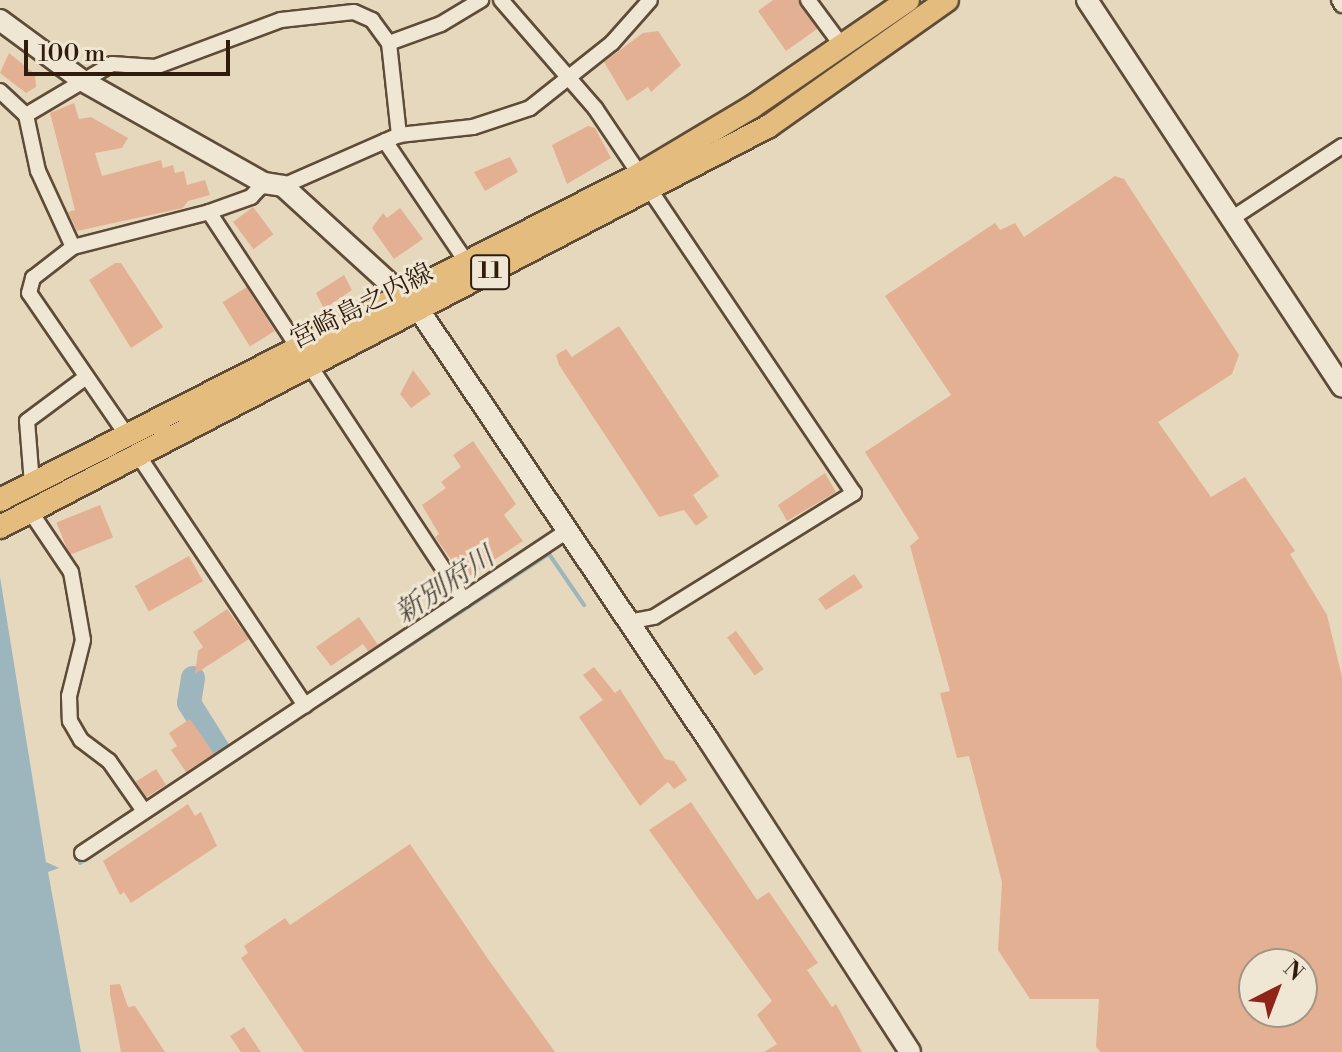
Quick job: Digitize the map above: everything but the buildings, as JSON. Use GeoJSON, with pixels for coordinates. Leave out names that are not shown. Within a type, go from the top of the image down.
{"type":"FeatureCollection","features":[{"type":"Feature","properties":{"kind":"main road","name":"宮崎島之内線"},"geometry":{"type":"LineString","coordinates":[[16,519],[419,310],[645,182],[908,0]]}},
{"type":"Feature","properties":{"kind":"main road","name":"宮崎島之内線"},"geometry":{"type":"LineString","coordinates":[[4,498],[465,260],[769,126],[947,0]]}},
{"type":"Feature","properties":{"kind":"street"},"geometry":{"type":"LineString","coordinates":[[389,43],[441,24],[481,0]]}},
{"type":"Feature","properties":{"kind":"street"},"geometry":{"type":"LineString","coordinates":[[501,0],[570,74],[854,493],[654,617],[628,622]]}},
{"type":"Feature","properties":{"kind":"street"},"geometry":{"type":"LineString","coordinates":[[126,434],[29,293],[33,278],[73,247],[209,212],[392,138],[473,127],[530,108],[629,27],[650,0]]}},
{"type":"Feature","properties":{"kind":"street"},"geometry":{"type":"LineString","coordinates":[[808,0],[842,46]]}},
{"type":"Feature","properties":{"kind":"street"},"geometry":{"type":"LineString","coordinates":[[1087,0],[1342,387]]}},
{"type":"Feature","properties":{"kind":"street"},"geometry":{"type":"LineString","coordinates":[[26,115],[112,64],[155,67],[281,20],[349,6],[372,20],[389,43],[392,138],[465,260]]}},
{"type":"Feature","properties":{"kind":"street"},"geometry":{"type":"LineString","coordinates":[[0,20],[83,81],[274,185],[419,310],[910,1052]]}},
{"type":"Feature","properties":{"kind":"street"},"geometry":{"type":"LineString","coordinates":[[0,91],[26,115],[38,171],[73,247]]}},
{"type":"Feature","properties":{"kind":"street"},"geometry":{"type":"LineString","coordinates":[[1231,219],[1342,146]]}},
{"type":"Feature","properties":{"kind":"street"},"geometry":{"type":"LineString","coordinates":[[209,212],[464,600]]}},
{"type":"Feature","properties":{"kind":"street"},"geometry":{"type":"LineString","coordinates":[[32,484],[27,421],[86,377]]}},
{"type":"Feature","properties":{"kind":"street"},"geometry":{"type":"LineString","coordinates":[[138,455],[305,705]]}},
{"type":"Feature","properties":{"kind":"street"},"geometry":{"type":"LineString","coordinates":[[16,519],[71,572],[83,640],[69,696],[70,721],[81,740],[109,761],[144,811]]}},
{"type":"Feature","properties":{"kind":"street"},"geometry":{"type":"LineString","coordinates":[[82,853],[567,531]]}},
{"type":"Feature","properties":{"kind":"water"},"geometry":{"type":"Polygon","coordinates":[[[0,577],[46,862],[59,868],[48,872],[81,1052],[0,1052],[0,577]]]}},
{"type":"Feature","properties":{"kind":"waterway","name":"新別府川"},"geometry":{"type":"LineString","coordinates":[[322,703],[549,554],[584,605]]}},
{"type":"Feature","properties":{"kind":"waterway","name":"新別府川"},"geometry":{"type":"LineString","coordinates":[[193,678],[189,703],[219,751]]}},
{"type":"Feature","properties":{"kind":"waterway","name":"新別府川"},"geometry":{"type":"LineString","coordinates":[[80,863],[297,720]]}}]}
